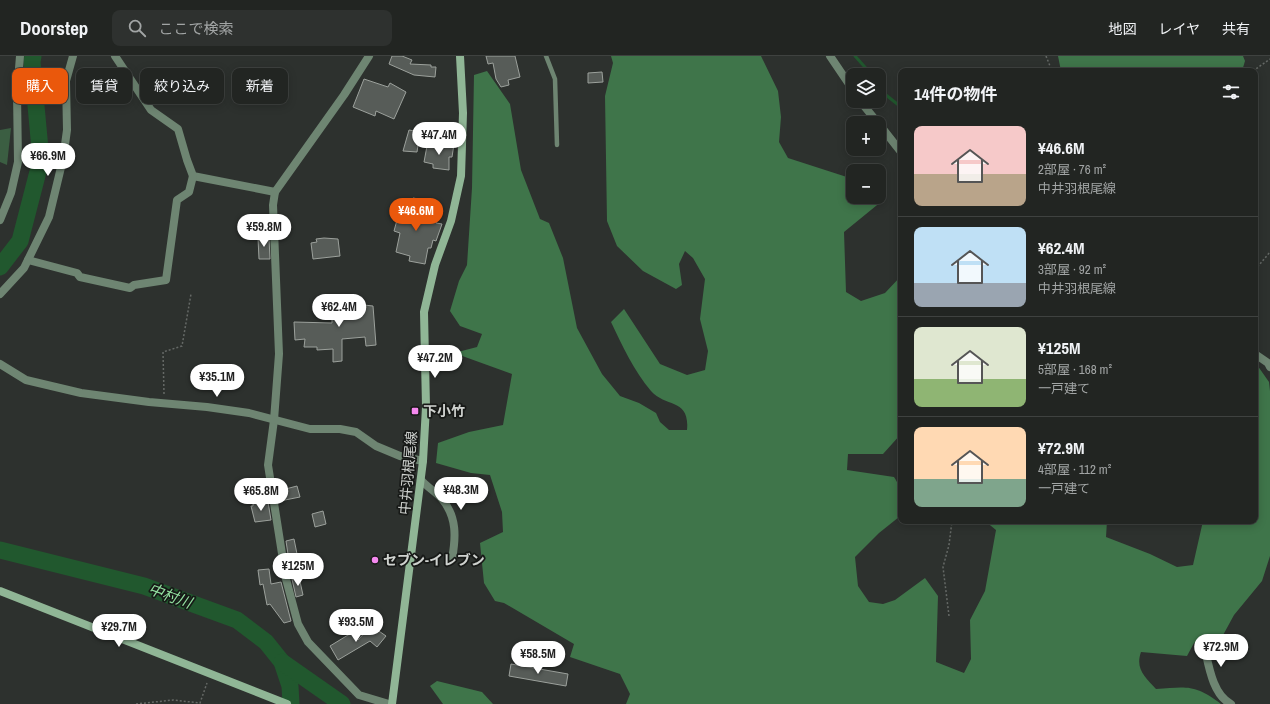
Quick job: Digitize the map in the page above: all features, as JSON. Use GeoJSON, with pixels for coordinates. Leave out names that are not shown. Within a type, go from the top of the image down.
{"type":"FeatureCollection","features":[{"type":"Feature","properties":{"kind":"main road","name":"中井羽根尾線"},"geometry":{"type":"LineString","coordinates":[[392,704],[423,461],[426,408],[424,312],[435,265],[451,220],[461,176],[463,113],[460,56]]}},
{"type":"Feature","properties":{"kind":"main road"},"geometry":{"type":"LineString","coordinates":[[0,591],[287,704]]}},
{"type":"Feature","properties":{"kind":"street"},"geometry":{"type":"LineString","coordinates":[[0,220],[11,193],[18,162],[17,93],[20,56]]}},
{"type":"Feature","properties":{"kind":"street"},"geometry":{"type":"LineString","coordinates":[[0,294],[24,268],[48,217],[63,159],[67,130],[66,81],[73,56]]}},
{"type":"Feature","properties":{"kind":"street"},"geometry":{"type":"LineString","coordinates":[[28,260],[77,273],[80,277],[130,288],[134,285],[166,280],[177,200],[189,192],[193,176],[178,129],[152,110],[115,56]]}},
{"type":"Feature","properties":{"kind":"street"},"geometry":{"type":"LineString","coordinates":[[369,56],[344,95],[275,192],[273,206],[279,354],[274,420],[268,466],[286,579],[298,624],[308,642],[359,695],[389,704]]}},
{"type":"Feature","properties":{"kind":"street"},"geometry":{"type":"LineString","coordinates":[[830,56],[846,80]]}},
{"type":"Feature","properties":{"kind":"street"},"geometry":{"type":"LineString","coordinates":[[865,108],[872,116]]}},
{"type":"Feature","properties":{"kind":"street"},"geometry":{"type":"LineString","coordinates":[[886,134],[898,148]]}},
{"type":"Feature","properties":{"kind":"street"},"geometry":{"type":"LineString","coordinates":[[193,176],[275,192]]}},
{"type":"Feature","properties":{"kind":"street"},"geometry":{"type":"LineString","coordinates":[[1258,357],[1270,367]]}},
{"type":"Feature","properties":{"kind":"street"},"geometry":{"type":"LineString","coordinates":[[0,364],[26,380],[81,393],[164,404],[207,407],[249,413],[310,429],[340,429],[356,432],[376,446],[400,456],[423,461]]}},
{"type":"Feature","properties":{"kind":"street"},"geometry":{"type":"LineString","coordinates":[[421,480],[426,486],[442,498],[453,516],[456,536],[452,559]]}},
{"type":"Feature","properties":{"kind":"street"},"geometry":{"type":"LineString","coordinates":[[1203,641],[1214,682],[1223,699],[1231,704]]}},
{"type":"Feature","properties":{"kind":"lane"},"geometry":{"type":"LineString","coordinates":[[546,56],[555,78],[556,145]]}},
{"type":"Feature","properties":{"kind":"path"},"geometry":{"type":"LineString","coordinates":[[1046,56],[1051,68]]}},
{"type":"Feature","properties":{"kind":"path"},"geometry":{"type":"LineString","coordinates":[[1257,68],[1270,59]]}},
{"type":"Feature","properties":{"kind":"path"},"geometry":{"type":"LineString","coordinates":[[1258,266],[1270,252]]}},
{"type":"Feature","properties":{"kind":"path"},"geometry":{"type":"LineString","coordinates":[[164,404],[163,352],[182,346],[191,294]]}},
{"type":"Feature","properties":{"kind":"path"},"geometry":{"type":"LineString","coordinates":[[949,616],[943,567],[949,545],[952,524]]}},
{"type":"Feature","properties":{"kind":"path"},"geometry":{"type":"LineString","coordinates":[[136,704],[173,700],[200,703],[211,673]]}},
{"type":"Feature","properties":{"kind":"green space"},"geometry":{"type":"Polygon","coordinates":[[[611,56],[761,56],[778,91],[781,117],[779,142],[788,158],[846,177],[846,204],[878,204],[844,232],[846,292],[861,301],[885,293],[898,279],[898,437],[883,454],[848,454],[847,470],[894,477],[898,484],[898,518],[879,533],[855,557],[858,586],[869,602],[883,604],[895,600],[925,578],[938,596],[936,662],[964,673],[971,659],[970,620],[985,591],[996,530],[989,524],[1107,524],[1106,537],[1150,554],[1177,567],[1193,565],[1202,524],[1258,524],[1258,366],[1269,382],[1270,391],[1270,556],[1262,581],[1234,615],[1222,637],[1194,643],[1187,656],[1141,652],[1139,658],[1142,672],[1156,689],[1190,688],[1204,693],[1221,704],[626,704],[630,694],[620,674],[570,657],[574,644],[504,603],[495,601],[484,583],[480,543],[503,532],[502,512],[490,475],[471,473],[436,463],[438,443],[469,432],[503,425],[512,374],[454,353],[477,347],[482,334],[460,326],[450,311],[459,281],[467,265],[472,188],[474,75],[487,71],[510,104],[521,170],[540,219],[549,223],[563,258],[577,328],[602,374],[620,396],[639,403],[656,413],[660,422],[669,430],[687,430],[685,413],[681,408],[663,400],[651,391],[639,375],[624,349],[611,322],[624,309],[660,364],[687,375],[705,370],[708,351],[700,319],[705,279],[693,258],[685,251],[679,264],[682,285],[676,289],[643,271],[617,246],[607,221],[605,96],[613,63],[611,56]]]}},
{"type":"Feature","properties":{"kind":"green space"},"geometry":{"type":"Polygon","coordinates":[[[1058,56],[1243,56],[1245,61],[1243,68],[1060,68],[1058,56]]]}},
{"type":"Feature","properties":{"kind":"green space"},"geometry":{"type":"Polygon","coordinates":[[[11,128],[7,165],[0,162],[0,130],[11,128]]]}},
{"type":"Feature","properties":{"kind":"green space"},"geometry":{"type":"Polygon","coordinates":[[[437,681],[482,692],[493,704],[443,704],[430,686],[437,681]]]}},
{"type":"Feature","properties":{"kind":"building"},"geometry":{"type":"Polygon","coordinates":[[[392,56],[402,56],[412,60],[410,64],[431,65],[431,67],[436,67],[435,77],[414,75],[389,64],[392,56]]]}},
{"type":"Feature","properties":{"kind":"building"},"geometry":{"type":"Polygon","coordinates":[[[486,56],[515,56],[520,77],[508,80],[509,85],[501,87],[496,79],[493,63],[488,64],[486,56]]]}},
{"type":"Feature","properties":{"kind":"building"},"geometry":{"type":"Polygon","coordinates":[[[602,72],[603,82],[588,83],[588,73],[602,72]]]}},
{"type":"Feature","properties":{"kind":"building"},"geometry":{"type":"Polygon","coordinates":[[[364,79],[388,87],[390,83],[406,92],[394,119],[376,111],[375,116],[353,107],[364,79]]]}},
{"type":"Feature","properties":{"kind":"building"},"geometry":{"type":"Polygon","coordinates":[[[409,130],[420,132],[417,152],[403,151],[409,130]]]}},
{"type":"Feature","properties":{"kind":"building"},"geometry":{"type":"Polygon","coordinates":[[[446,143],[454,144],[452,157],[449,157],[449,170],[433,168],[433,164],[424,162],[427,146],[445,146],[446,143]]]}},
{"type":"Feature","properties":{"kind":"building"},"geometry":{"type":"Polygon","coordinates":[[[413,198],[424,200],[422,215],[437,219],[436,223],[442,224],[436,241],[433,240],[431,248],[428,248],[425,264],[409,261],[410,256],[396,252],[400,233],[394,231],[397,220],[394,219],[395,209],[411,212],[413,198]]]}},
{"type":"Feature","properties":{"kind":"building"},"geometry":{"type":"Polygon","coordinates":[[[258,238],[269,238],[270,259],[259,259],[258,238]]]}},
{"type":"Feature","properties":{"kind":"building"},"geometry":{"type":"Polygon","coordinates":[[[316,239],[338,239],[340,256],[313,259],[311,243],[317,242],[316,239]]]}},
{"type":"Feature","properties":{"kind":"building"},"geometry":{"type":"Polygon","coordinates":[[[332,299],[346,300],[346,303],[373,306],[376,345],[366,346],[365,337],[342,339],[342,361],[333,362],[333,349],[317,350],[317,347],[304,347],[305,339],[295,340],[294,322],[332,323],[332,299]]]}},
{"type":"Feature","properties":{"kind":"building"},"geometry":{"type":"Polygon","coordinates":[[[297,486],[300,497],[280,501],[278,491],[297,486]]]}},
{"type":"Feature","properties":{"kind":"building"},"geometry":{"type":"Polygon","coordinates":[[[261,501],[262,503],[268,502],[271,520],[255,522],[251,506],[261,501]]]}},
{"type":"Feature","properties":{"kind":"building"},"geometry":{"type":"Polygon","coordinates":[[[323,511],[326,524],[315,527],[312,514],[323,511]]]}},
{"type":"Feature","properties":{"kind":"building"},"geometry":{"type":"Polygon","coordinates":[[[294,539],[298,559],[301,559],[301,561],[314,558],[317,569],[291,574],[286,541],[294,539]]]}},
{"type":"Feature","properties":{"kind":"building"},"geometry":{"type":"Polygon","coordinates":[[[269,569],[271,584],[281,582],[291,621],[284,623],[270,604],[267,605],[263,584],[260,585],[258,570],[269,569]]]}},
{"type":"Feature","properties":{"kind":"building"},"geometry":{"type":"Polygon","coordinates":[[[299,577],[303,595],[296,597],[292,579],[299,577]]]}},
{"type":"Feature","properties":{"kind":"building"},"geometry":{"type":"Polygon","coordinates":[[[369,628],[374,632],[376,629],[386,636],[377,647],[370,641],[338,660],[330,646],[353,632],[358,640],[369,628]]]}},
{"type":"Feature","properties":{"kind":"building"},"geometry":{"type":"Polygon","coordinates":[[[511,664],[568,674],[566,686],[509,676],[511,664]]]}},
{"type":"Feature","properties":{"kind":"waterway","name":"中村川"},"geometry":{"type":"LineString","coordinates":[[0,267],[20,241],[41,160],[32,62],[33,56]]}},
{"type":"Feature","properties":{"kind":"waterway"},"geometry":{"type":"LineString","coordinates":[[855,56],[866,68]]}},
{"type":"Feature","properties":{"kind":"waterway"},"geometry":{"type":"LineString","coordinates":[[886,95],[898,105]]}},
{"type":"Feature","properties":{"kind":"waterway","name":"中村川"},"geometry":{"type":"LineString","coordinates":[[0,550],[144,586],[237,620],[266,642],[282,662],[290,686],[291,704]]}},
{"type":"Feature","properties":{"kind":"waterway"},"geometry":{"type":"LineString","coordinates":[[282,662],[342,704]]}},
{"type":"Feature","properties":{"kind":"place","name":"下小竹"},"geometry":{"type":"Point","coordinates":[415,411]}},
{"type":"Feature","properties":{"kind":"place","name":"セブン-イレブン"},"geometry":{"type":"Point","coordinates":[375,560]}}]}
